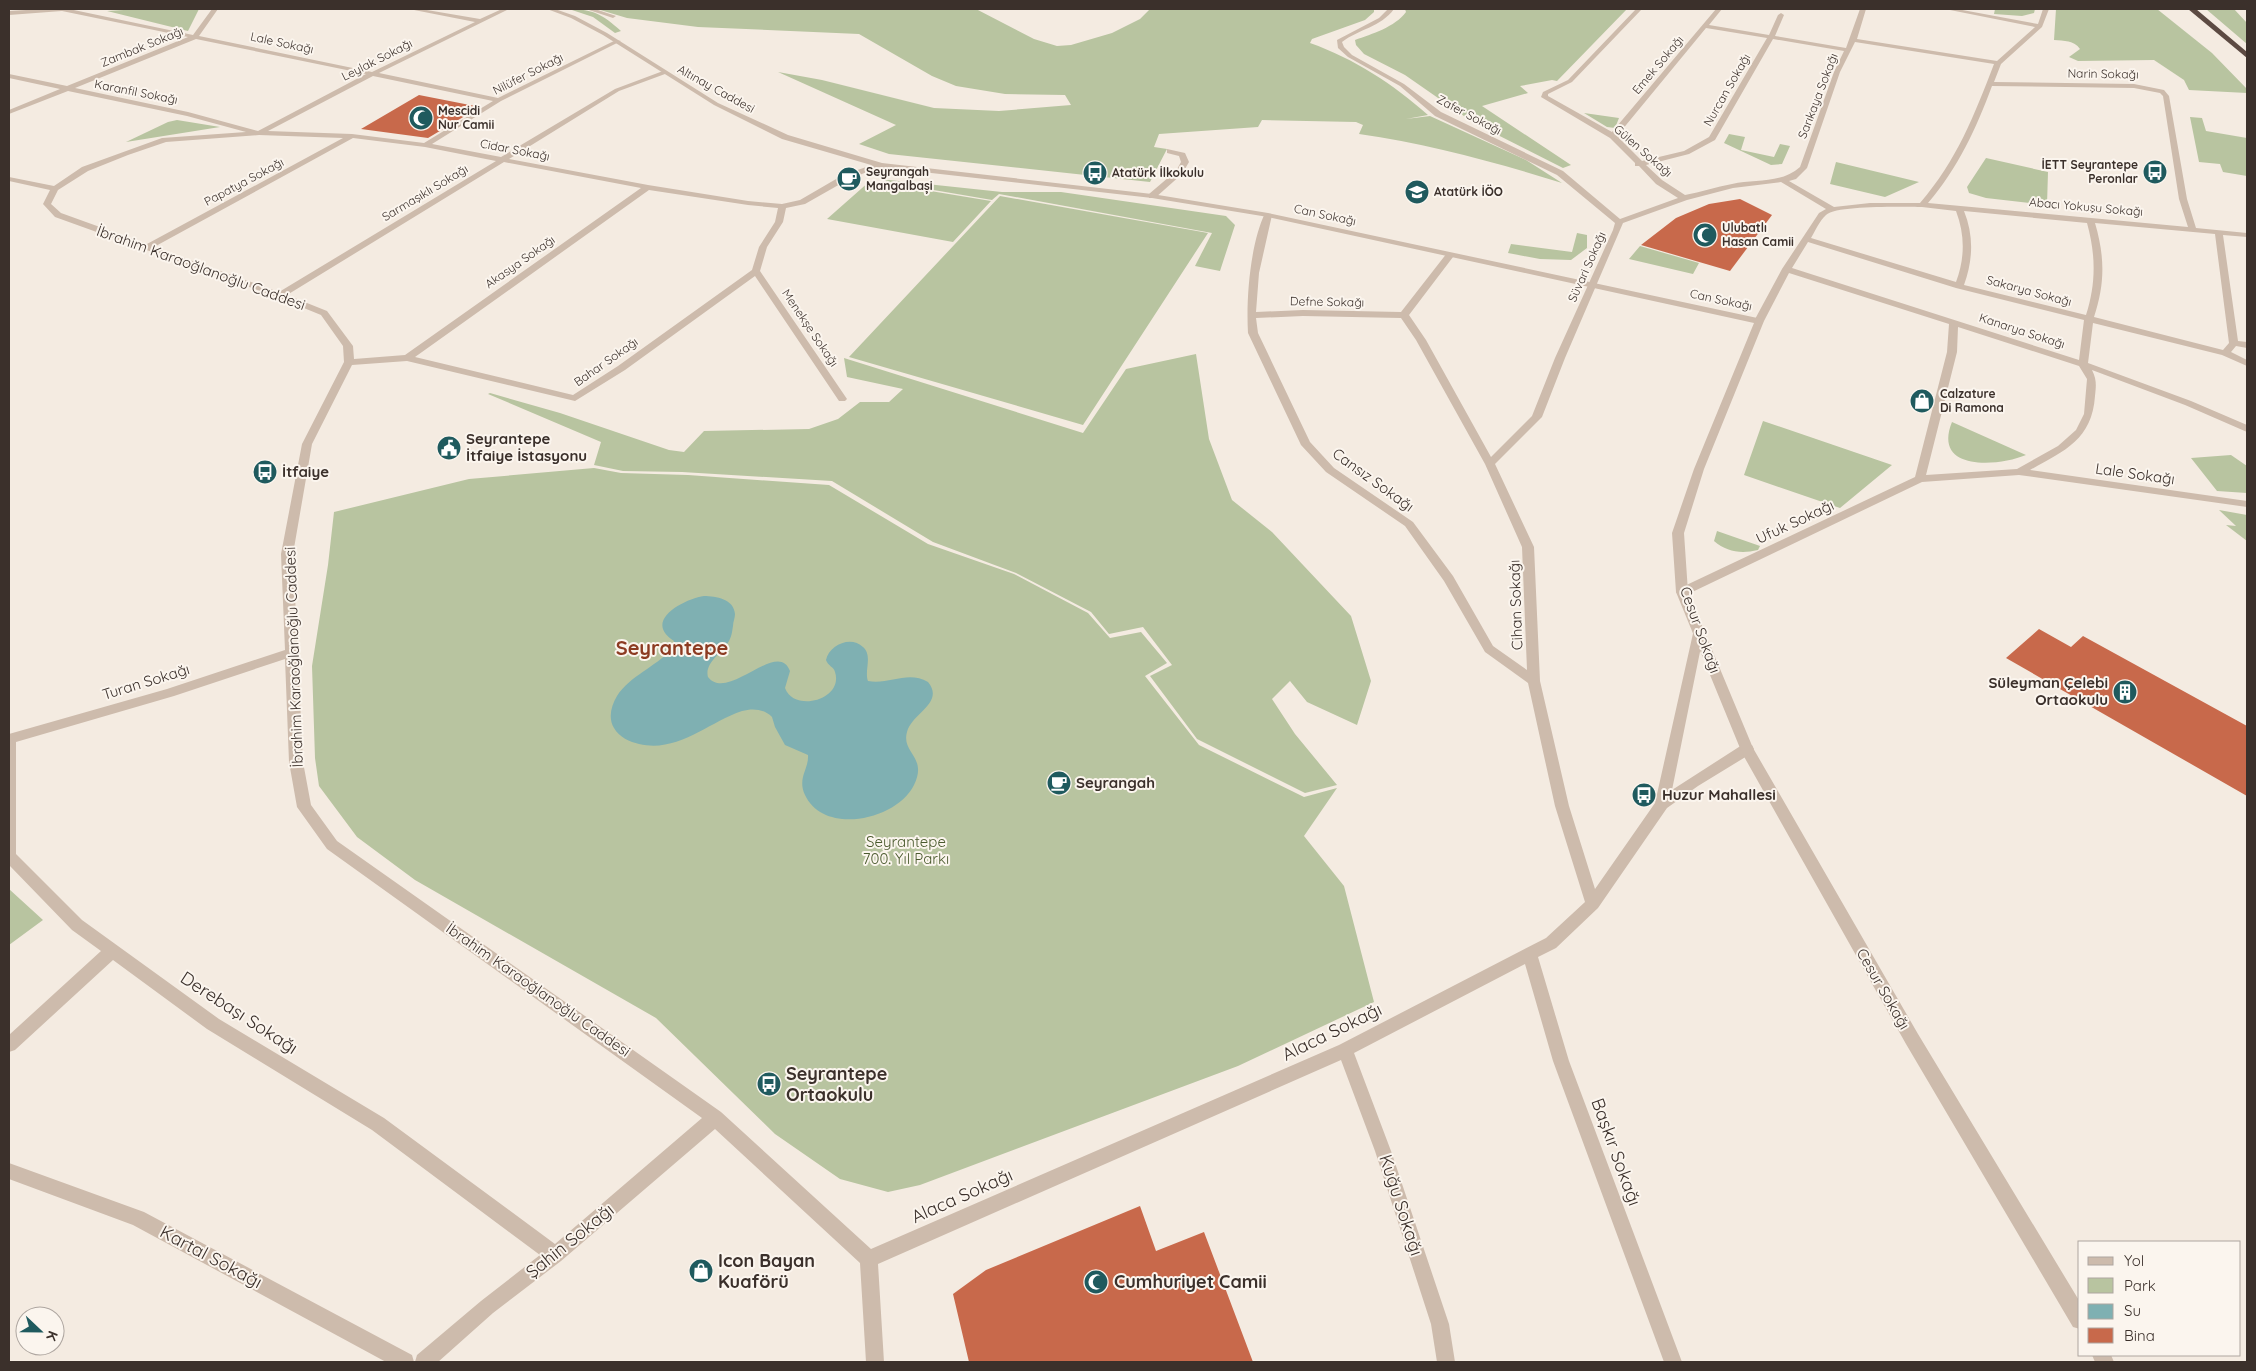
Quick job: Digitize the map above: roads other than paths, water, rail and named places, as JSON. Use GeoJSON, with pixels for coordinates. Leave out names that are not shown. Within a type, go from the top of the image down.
{"type":"FeatureCollection","features":[{"type":"Feature","properties":{"kind":"highway"},"geometry":{"type":"LineString","coordinates":[[2192,9],[2247,56]]}},
{"type":"Feature","properties":{"kind":"street","name":"Lale Sokağı"},"geometry":{"type":"LineString","coordinates":[[61,9],[499,100]]}},
{"type":"Feature","properties":{"kind":"street"},"geometry":{"type":"LineString","coordinates":[[9,13],[65,9]]}},
{"type":"Feature","properties":{"kind":"street","name":"Zambak Sokağı"},"geometry":{"type":"LineString","coordinates":[[9,112],[195,37],[215,9]]}},
{"type":"Feature","properties":{"kind":"street"},"geometry":{"type":"LineString","coordinates":[[412,9],[481,21]]}},
{"type":"Feature","properties":{"kind":"street","name":"Leylak Sokağı"},"geometry":{"type":"LineString","coordinates":[[259,133],[372,74],[506,9]]}},
{"type":"Feature","properties":{"kind":"street","name":"Altınay Caddesi"},"geometry":{"type":"LineString","coordinates":[[550,9],[572,17],[618,41],[664,73],[716,104],[785,137],[881,165]]}},
{"type":"Feature","properties":{"kind":"street"},"geometry":{"type":"LineString","coordinates":[[589,9],[613,16]]}},
{"type":"Feature","properties":{"kind":"street","name":"Zafer Sokağı"},"geometry":{"type":"LineString","coordinates":[[1391,9],[1388,14],[1338,41],[1342,48],[1350,56],[1402,86],[1438,114],[1560,173],[1618,222]]}},
{"type":"Feature","properties":{"kind":"street","name":"Gülen Sokağı"},"geometry":{"type":"LineString","coordinates":[[1639,9],[1570,81],[1551,89],[1544,96],[1613,136],[1638,164],[1659,182],[1684,198]]}},
{"type":"Feature","properties":{"kind":"street","name":"Emek Sokağı"},"geometry":{"type":"LineString","coordinates":[[1613,136],[1719,9]]}},
{"type":"Feature","properties":{"kind":"street","name":"Sarıkaya Sokağı"},"geometry":{"type":"LineString","coordinates":[[1782,180],[1793,177],[1803,168],[1838,72],[1853,40],[1863,9]]}},
{"type":"Feature","properties":{"kind":"street"},"geometry":{"type":"LineString","coordinates":[[1948,9],[2040,26]]}},
{"type":"Feature","properties":{"kind":"street"},"geometry":{"type":"LineString","coordinates":[[1782,180],[1833,210],[1871,206],[1922,205],[1941,183],[1971,132],[1998,63],[2040,26],[2046,9]]}},
{"type":"Feature","properties":{"kind":"street"},"geometry":{"type":"LineString","coordinates":[[1771,37],[1782,15]]}},
{"type":"Feature","properties":{"kind":"street","name":"Nurcan Sokağı"},"geometry":{"type":"LineString","coordinates":[[1705,26],[1848,50]]}},
{"type":"Feature","properties":{"kind":"street","name":"Nurcan Sokağı"},"geometry":{"type":"LineString","coordinates":[[1638,164],[1684,153],[1704,144],[1712,138],[1771,37]]}},
{"type":"Feature","properties":{"kind":"street"},"geometry":{"type":"LineString","coordinates":[[1853,40],[1998,63]]}},
{"type":"Feature","properties":{"kind":"street","name":"Nilüfer Sokağı"},"geometry":{"type":"LineString","coordinates":[[425,145],[499,100],[618,41]]}},
{"type":"Feature","properties":{"kind":"street","name":"Sarmaşıklı Sokağı"},"geometry":{"type":"LineString","coordinates":[[280,295],[617,90],[664,73]]}},
{"type":"Feature","properties":{"kind":"street","name":"Karanfil Sokağı"},"geometry":{"type":"LineString","coordinates":[[9,76],[188,114],[259,133]]}},
{"type":"Feature","properties":{"kind":"street","name":"Narin Sokağı"},"geometry":{"type":"LineString","coordinates":[[1990,84],[2134,86],[2162,91],[2166,96],[2183,199],[2193,230]]}},
{"type":"Feature","properties":{"kind":"street","name":"Cidar Sokağı"},"geometry":{"type":"LineString","coordinates":[[54,188],[85,169],[165,140],[259,133],[352,136],[425,145],[648,187],[748,203],[782,206],[802,202],[846,177],[881,165]]}},
{"type":"Feature","properties":{"kind":"street","name":"Papatya Sokağı"},"geometry":{"type":"LineString","coordinates":[[146,248],[352,136]]}},
{"type":"Feature","properties":{"kind":"street"},"geometry":{"type":"LineString","coordinates":[[1152,196],[1179,172],[1185,162],[1182,155],[1170,151]]}},
{"type":"Feature","properties":{"kind":"street","name":"Can Sokağı"},"geometry":{"type":"LineString","coordinates":[[881,165],[1152,196],[1268,215],[1759,321]]}},
{"type":"Feature","properties":{"kind":"street"},"geometry":{"type":"LineString","coordinates":[[9,179],[54,188]]}},
{"type":"Feature","properties":{"kind":"street","name":"Süvari Sokağı"},"geometry":{"type":"LineString","coordinates":[[1490,464],[1537,417],[1617,230],[1618,222],[1684,198],[1733,186],[1782,180]]}},
{"type":"Feature","properties":{"kind":"street","name":"Akasya Sokağı"},"geometry":{"type":"LineString","coordinates":[[407,358],[648,187]]}},
{"type":"Feature","properties":{"kind":"street","name":"İbrahim Karaoğlanoğlu Caddesi"},"geometry":{"type":"LineString","coordinates":[[54,188],[47,204],[58,215],[280,295],[324,313],[348,346],[349,362],[307,444],[287,554],[296,762],[304,807],[332,845],[626,1052],[715,1118],[869,1259]]}},
{"type":"Feature","properties":{"kind":"street","name":"Abacı Yokuşu Sokağı"},"geometry":{"type":"LineString","coordinates":[[1922,205],[2090,219],[2247,235]]}},
{"type":"Feature","properties":{"kind":"street"},"geometry":{"type":"LineString","coordinates":[[756,271],[763,247],[779,222],[782,206]]}},
{"type":"Feature","properties":{"kind":"street"},"geometry":{"type":"LineString","coordinates":[[1959,208],[1966,223],[1969,245],[1966,268],[1959,286]]}},
{"type":"Feature","properties":{"kind":"street","name":"Cesur Sokağı"},"geometry":{"type":"LineString","coordinates":[[1833,210],[1824,212],[1786,269],[1759,321],[1699,469],[1678,533],[1682,592],[1747,749],[1912,1039],[2078,1317]]}},
{"type":"Feature","properties":{"kind":"street","name":"Cansız Sokağı"},"geometry":{"type":"LineString","coordinates":[[1268,215],[1256,261],[1250,315],[1253,332],[1305,443],[1330,470],[1409,524],[1449,580],[1489,649],[1534,681]]}},
{"type":"Feature","properties":{"kind":"street"},"geometry":{"type":"LineString","coordinates":[[2020,472],[2062,448],[2080,432],[2089,414],[2092,379],[2083,364],[2089,320],[2099,282],[2096,241],[2090,219]]}},
{"type":"Feature","properties":{"kind":"street"},"geometry":{"type":"LineString","coordinates":[[2218,232],[2222,247],[2234,343],[2225,353]]}},
{"type":"Feature","properties":{"kind":"street","name":"Sakarya Sokağı"},"geometry":{"type":"LineString","coordinates":[[1806,239],[1959,286],[2225,353],[2247,363]]}},
{"type":"Feature","properties":{"kind":"street"},"geometry":{"type":"LineString","coordinates":[[1404,315],[1450,254]]}},
{"type":"Feature","properties":{"kind":"street","name":"Kanarya Sokağı"},"geometry":{"type":"LineString","coordinates":[[1786,269],[2083,364],[2188,403],[2247,429]]}},
{"type":"Feature","properties":{"kind":"street","name":"Bahar Sokağı"},"geometry":{"type":"LineString","coordinates":[[349,362],[407,358],[575,398],[601,383],[705,305],[756,271]]}},
{"type":"Feature","properties":{"kind":"street","name":"Menekşe Sokağı"},"geometry":{"type":"LineString","coordinates":[[756,271],[842,399]]}},
{"type":"Feature","properties":{"kind":"street","name":"Defne Sokağı"},"geometry":{"type":"LineString","coordinates":[[1250,315],[1303,313],[1404,315]]}},
{"type":"Feature","properties":{"kind":"street","name":"Cihan Sokağı"},"geometry":{"type":"LineString","coordinates":[[1404,315],[1421,340],[1490,464],[1528,547],[1534,681],[1562,806],[1593,904]]}},
{"type":"Feature","properties":{"kind":"street"},"geometry":{"type":"LineString","coordinates":[[1920,479],[1952,352],[1954,322]]}},
{"type":"Feature","properties":{"kind":"street"},"geometry":{"type":"LineString","coordinates":[[2234,343],[2247,345]]}},
{"type":"Feature","properties":{"kind":"street","name":"Lale Sokağı"},"geometry":{"type":"LineString","coordinates":[[2020,472],[2247,504]]}},
{"type":"Feature","properties":{"kind":"street","name":"Ufuk Sokağı"},"geometry":{"type":"LineString","coordinates":[[1682,592],[1920,479],[2020,472]]}},
{"type":"Feature","properties":{"kind":"street"},"geometry":{"type":"LineString","coordinates":[[1662,804],[1698,632]]}},
{"type":"Feature","properties":{"kind":"street","name":"Turan Sokağı"},"geometry":{"type":"LineString","coordinates":[[9,739],[170,693],[292,652]]}},
{"type":"Feature","properties":{"kind":"street","name":"Derebaşı Sokağı"},"geometry":{"type":"LineString","coordinates":[[9,739],[9,856],[77,926],[213,1024],[378,1124],[555,1255]]}},
{"type":"Feature","properties":{"kind":"street","name":"Alaca Sokağı"},"geometry":{"type":"LineString","coordinates":[[869,1259],[1345,1050],[1550,943],[1593,904],[1662,804],[1693,782],[1747,749]]}},
{"type":"Feature","properties":{"kind":"street"},"geometry":{"type":"LineString","coordinates":[[9,1044],[112,951]]}},
{"type":"Feature","properties":{"kind":"street","name":"Başkır Sokağı"},"geometry":{"type":"LineString","coordinates":[[1530,954],[1561,1060],[1673,1362]]}},
{"type":"Feature","properties":{"kind":"street","name":"Kuğu Sokağı"},"geometry":{"type":"LineString","coordinates":[[1345,1050],[1383,1150],[1440,1324],[1446,1362]]}},
{"type":"Feature","properties":{"kind":"street","name":"Şahin Sokağı"},"geometry":{"type":"LineString","coordinates":[[424,1362],[487,1307],[555,1255],[715,1118]]}},
{"type":"Feature","properties":{"kind":"street","name":"Kartal Sokağı"},"geometry":{"type":"LineString","coordinates":[[9,1170],[138,1218],[405,1362]]}},
{"type":"Feature","properties":{"kind":"street"},"geometry":{"type":"LineString","coordinates":[[869,1259],[875,1362]]}},
{"type":"Feature","properties":{"kind":"water"},"geometry":{"type":"Polygon","coordinates":[[[704,596],[724,599],[734,609],[735,614],[729,641],[709,667],[708,677],[717,683],[740,678],[764,665],[775,662],[784,663],[790,671],[785,688],[790,696],[798,700],[817,700],[826,696],[836,682],[835,672],[826,660],[828,655],[836,646],[847,642],[858,643],[866,651],[868,681],[876,682],[913,677],[928,682],[933,696],[926,708],[910,725],[907,732],[906,739],[918,768],[914,785],[905,797],[892,807],[877,814],[860,818],[843,819],[828,816],[814,808],[805,795],[802,784],[808,755],[785,745],[772,717],[758,710],[742,711],[680,741],[667,744],[653,746],[639,744],[619,734],[612,724],[611,716],[613,704],[617,696],[636,677],[672,649],[674,641],[665,633],[662,626],[664,619],[677,606],[686,601],[704,596]]]}},
{"type":"Feature","properties":{"kind":"place","name":"Mescidi Nur Camii"},"geometry":{"type":"Point","coordinates":[421,118]}},
{"type":"Feature","properties":{"kind":"place","name":"İETT Seyrantepe Peronlar"},"geometry":{"type":"Point","coordinates":[2155,172]}},
{"type":"Feature","properties":{"kind":"place","name":"Atatürk İlkokulu"},"geometry":{"type":"Point","coordinates":[1095,173]}},
{"type":"Feature","properties":{"kind":"place","name":"Seyrangah Mangalbași"},"geometry":{"type":"Point","coordinates":[849,179]}},
{"type":"Feature","properties":{"kind":"place","name":"Atatürk İÖO"},"geometry":{"type":"Point","coordinates":[1417,192]}},
{"type":"Feature","properties":{"kind":"place","name":"Ulubatlı Hasan Camii"},"geometry":{"type":"Point","coordinates":[1705,235]}},
{"type":"Feature","properties":{"kind":"place","name":"Calzature Di Ramona"},"geometry":{"type":"Point","coordinates":[1922,401]}},
{"type":"Feature","properties":{"kind":"place","name":"Seyrantepe İtfaiye İstasyonu"},"geometry":{"type":"Point","coordinates":[449,448]}},
{"type":"Feature","properties":{"kind":"place","name":"İtfaiye"},"geometry":{"type":"Point","coordinates":[265,472]}},
{"type":"Feature","properties":{"kind":"place","name":"Süleyman Çelebi Ortaokulu"},"geometry":{"type":"Point","coordinates":[2125,692]}},
{"type":"Feature","properties":{"kind":"place","name":"Seyrangah"},"geometry":{"type":"Point","coordinates":[1059,783]}},
{"type":"Feature","properties":{"kind":"place","name":"Huzur Mahallesi"},"geometry":{"type":"Point","coordinates":[1644,795]}},
{"type":"Feature","properties":{"kind":"place","name":"Seyrantepe Ortaokulu"},"geometry":{"type":"Point","coordinates":[769,1084]}},
{"type":"Feature","properties":{"kind":"place","name":"Icon Bayan Kuaförü"},"geometry":{"type":"Point","coordinates":[701,1271]}},
{"type":"Feature","properties":{"kind":"place","name":"Cumhuriyet Camii"},"geometry":{"type":"Point","coordinates":[1096,1282]}},
{"type":"Feature","properties":{"kind":"district","name":"Seyrantepe"},"geometry":{"type":"Point","coordinates":[672,648]}},
{"type":"Feature","properties":{"kind":"park label","name":"Seyrantepe 700. Yıl Parkı"},"geometry":{"type":"Point","coordinates":[906,850]}}]}
